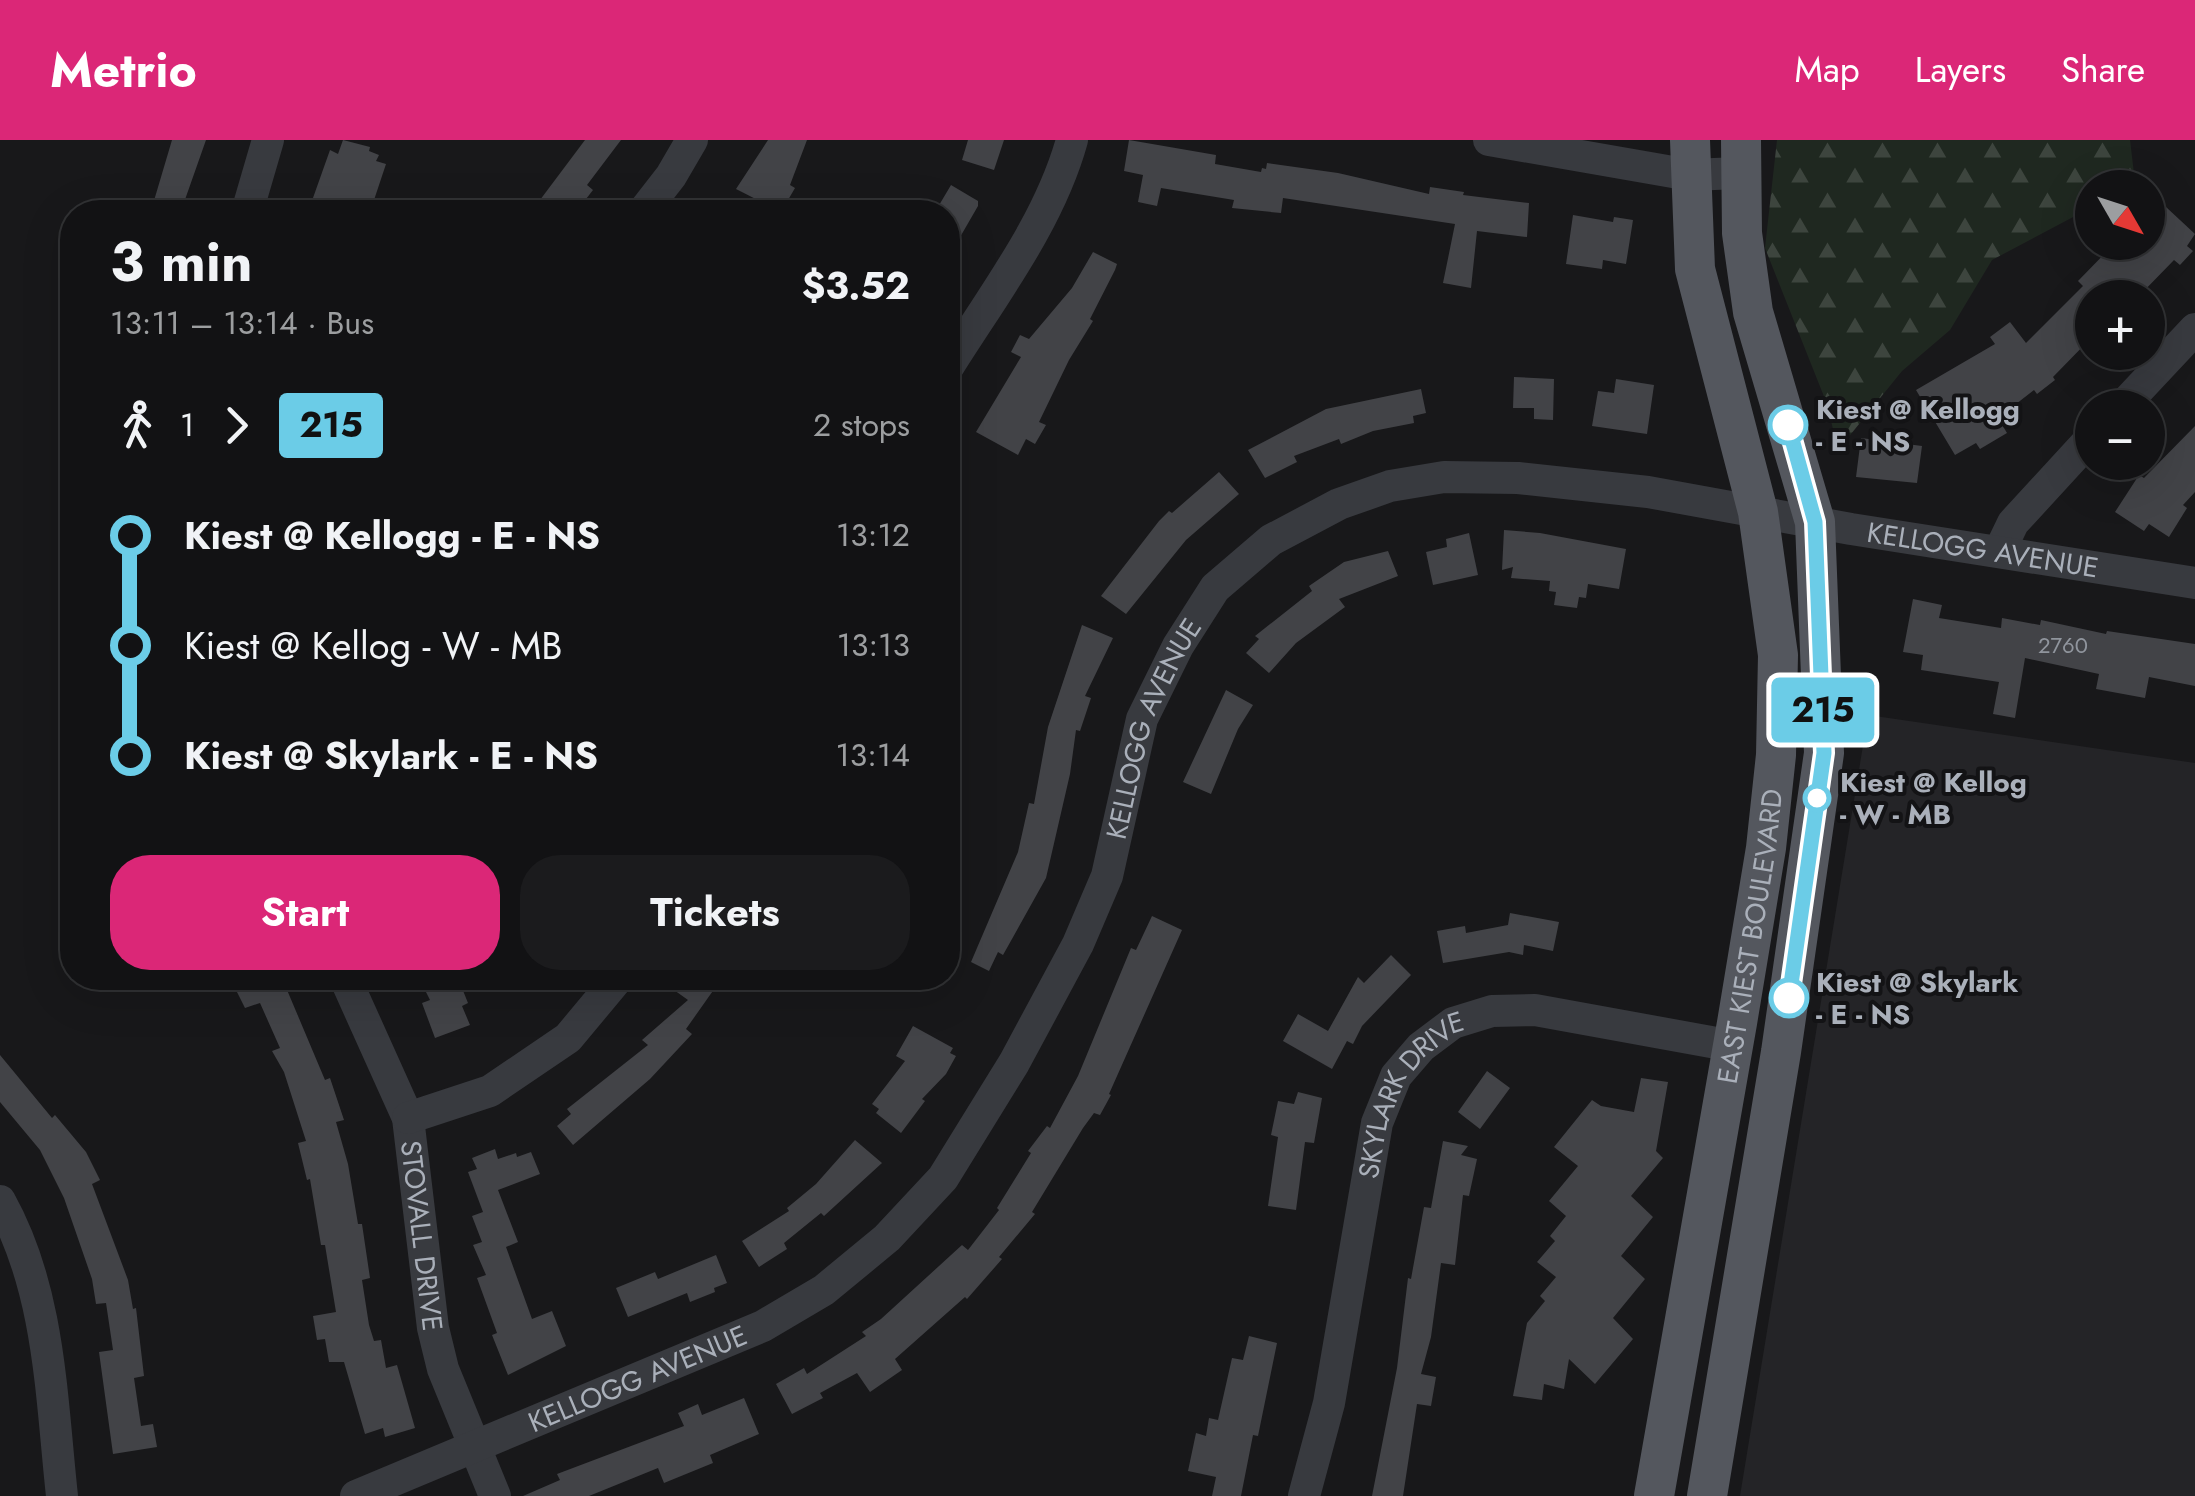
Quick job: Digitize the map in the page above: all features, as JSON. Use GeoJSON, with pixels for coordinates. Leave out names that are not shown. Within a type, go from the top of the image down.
{"type":"FeatureCollection","features":[{"type":"Feature","properties":{"kind":"main road","name":"EAST KIEST BOULEVARD"},"geometry":{"type":"LineString","coordinates":[[1707,1496],[1781,1052],[1824,753],[1815,522],[1753,312],[1742,233],[1740,156]]}},
{"type":"Feature","properties":{"kind":"main road","name":"EAST KIEST BOULEVARD"},"geometry":{"type":"LineString","coordinates":[[1654,1496],[1766,848],[1776,755],[1778,654],[1758,512],[1694,269],[1690,158]]}},
{"type":"Feature","properties":{"kind":"main road","name":"SKYLARK DRIVE"},"geometry":{"type":"LineString","coordinates":[[1733,1046],[1781,1052]]}},
{"type":"Feature","properties":{"kind":"street"},"geometry":{"type":"LineString","coordinates":[[250,200],[268,140]]}},
{"type":"Feature","properties":{"kind":"street"},"geometry":{"type":"LineString","coordinates":[[653,200],[672,176],[692,140]]}},
{"type":"Feature","properties":{"kind":"street"},"geometry":{"type":"LineString","coordinates":[[960,348],[1044,212],[1061,180],[1072,140]]}},
{"type":"Feature","properties":{"kind":"street"},"geometry":{"type":"LineString","coordinates":[[1489,140],[1690,158],[1740,156]]}},
{"type":"Feature","properties":{"kind":"street"},"geometry":{"type":"LineString","coordinates":[[2138,390],[2195,330]]}},
{"type":"Feature","properties":{"kind":"street"},"geometry":{"type":"LineString","coordinates":[[2000,550],[2014,523],[2075,457]]}},
{"type":"Feature","properties":{"kind":"street","name":"KELLOGG AVENUE"},"geometry":{"type":"LineString","coordinates":[[356,1496],[762,1326],[837,1280],[887,1238],[942,1178],[995,1096],[1078,944],[1107,876],[1142,719],[1178,646],[1216,588],[1271,540],[1356,498],[1390,486],[1444,477],[1518,478],[1648,492],[2195,583]]}},
{"type":"Feature","properties":{"kind":"street","name":"STOVALL DRIVE"},"geometry":{"type":"LineString","coordinates":[[350,990],[408,1118],[433,1328],[443,1368],[495,1496]]}},
{"type":"Feature","properties":{"kind":"street"},"geometry":{"type":"LineString","coordinates":[[408,1118],[490,1091],[568,1038],[608,990]]}},
{"type":"Feature","properties":{"kind":"street","name":"SKYLARK DRIVE"},"geometry":{"type":"LineString","coordinates":[[1304,1496],[1328,1403],[1377,1123],[1396,1076],[1421,1047],[1453,1023],[1492,1012],[1536,1010],[1733,1046]]}},
{"type":"Feature","properties":{"kind":"street"},"geometry":{"type":"LineString","coordinates":[[0,1201],[29,1260],[44,1332],[62,1496]]}},
{"type":"Feature","properties":{"kind":"shaded area"},"geometry":{"type":"Polygon","coordinates":[[[1868,715],[2195,763],[2195,1496],[1740,1496],[1868,715]]]}},
{"type":"Feature","properties":{"kind":"green space"},"geometry":{"type":"Polygon","coordinates":[[[1777,140],[2130,140],[2134,170],[2075,170],[2075,216],[1992,260],[1950,330],[1902,371],[1838,450],[1827,404],[1765,248],[1777,140]]]}},
{"type":"Feature","properties":{"kind":"building"},"geometry":{"type":"Polygon","coordinates":[[[172,140],[206,140],[185,200],[154,200],[172,140]]]}},
{"type":"Feature","properties":{"kind":"building"},"geometry":{"type":"Polygon","coordinates":[[[343,140],[370,147],[369,151],[379,155],[376,161],[386,164],[374,200],[312,200],[330,150],[338,154],[343,140]]]}},
{"type":"Feature","properties":{"kind":"building"},"geometry":{"type":"Polygon","coordinates":[[[585,140],[621,140],[587,185],[593,190],[585,200],[540,200],[585,140]]]}},
{"type":"Feature","properties":{"kind":"building"},"geometry":{"type":"Polygon","coordinates":[[[768,140],[807,140],[790,185],[795,188],[788,200],[758,200],[736,189],[768,140]]]}},
{"type":"Feature","properties":{"kind":"building"},"geometry":{"type":"Polygon","coordinates":[[[968,140],[1004,140],[994,170],[962,160],[968,140]]]}},
{"type":"Feature","properties":{"kind":"building"},"geometry":{"type":"Polygon","coordinates":[[[1129,140],[1216,155],[1215,164],[1261,172],[1267,163],[1338,173],[1429,194],[1430,187],[1529,203],[1527,237],[1477,231],[1471,288],[1443,283],[1455,224],[1283,198],[1281,213],[1232,208],[1234,200],[1161,188],[1157,206],[1138,202],[1143,175],[1124,171],[1129,140]]]}},
{"type":"Feature","properties":{"kind":"building"},"geometry":{"type":"Polygon","coordinates":[[[951,185],[978,201],[960,237],[960,200],[942,200],[951,185]]]}},
{"type":"Feature","properties":{"kind":"building"},"geometry":{"type":"Polygon","coordinates":[[[2165,208],[2195,234],[2187,246],[2193,251],[2180,265],[2174,260],[2155,280],[2079,280],[2098,260],[2165,260],[2165,208]]]}},
{"type":"Feature","properties":{"kind":"building"},"geometry":{"type":"Polygon","coordinates":[[[1573,215],[1613,222],[1614,217],[1633,220],[1626,264],[1603,260],[1602,269],[1566,264],[1573,215]]]}},
{"type":"Feature","properties":{"kind":"building"},"geometry":{"type":"Polygon","coordinates":[[[1093,252],[1117,264],[1115,270],[1090,319],[1093,321],[1039,422],[1046,425],[1035,444],[1026,439],[1018,455],[976,432],[1021,357],[1011,352],[1020,335],[1029,339],[1072,288],[1093,252]]]}},
{"type":"Feature","properties":{"kind":"building"},"geometry":{"type":"Polygon","coordinates":[[[2075,294],[2075,354],[2053,377],[2055,380],[2037,394],[2034,390],[1998,418],[2007,433],[1980,449],[1976,443],[1955,455],[1916,390],[1995,344],[1990,337],[2010,322],[2026,343],[2075,294]]]}},
{"type":"Feature","properties":{"kind":"building"},"geometry":{"type":"Polygon","coordinates":[[[1514,377],[1554,379],[1553,420],[1534,419],[1534,408],[1513,408],[1514,377]]]}},
{"type":"Feature","properties":{"kind":"building"},"geometry":{"type":"Polygon","coordinates":[[[1616,379],[1654,385],[1647,434],[1592,426],[1598,391],[1614,393],[1616,379]]]}},
{"type":"Feature","properties":{"kind":"building"},"geometry":{"type":"Polygon","coordinates":[[[1421,389],[1426,413],[1413,416],[1414,423],[1373,431],[1341,444],[1339,439],[1294,456],[1297,462],[1265,478],[1248,450],[1326,409],[1421,389]]]}},
{"type":"Feature","properties":{"kind":"building"},"geometry":{"type":"Polygon","coordinates":[[[2195,426],[2195,492],[2183,505],[2187,508],[2169,537],[2149,524],[2144,531],[2115,512],[2136,480],[2165,480],[2165,457],[2195,426]]]}},
{"type":"Feature","properties":{"kind":"building"},"geometry":{"type":"Polygon","coordinates":[[[1861,438],[1922,446],[1917,483],[1856,477],[1861,438]]]}},
{"type":"Feature","properties":{"kind":"building"},"geometry":{"type":"Polygon","coordinates":[[[1219,472],[1239,494],[1186,540],[1126,614],[1101,596],[1159,521],[1219,472]]]}},
{"type":"Feature","properties":{"kind":"building"},"geometry":{"type":"Polygon","coordinates":[[[1504,530],[1626,549],[1619,589],[1588,584],[1586,598],[1579,597],[1577,608],[1554,605],[1556,592],[1549,591],[1550,581],[1511,578],[1513,567],[1502,570],[1504,530]]]}},
{"type":"Feature","properties":{"kind":"building"},"geometry":{"type":"Polygon","coordinates":[[[1469,533],[1478,575],[1433,585],[1426,552],[1447,547],[1446,539],[1469,533]]]}},
{"type":"Feature","properties":{"kind":"building"},"geometry":{"type":"Polygon","coordinates":[[[1388,551],[1398,576],[1339,599],[1345,607],[1296,643],[1269,673],[1246,653],[1259,639],[1255,636],[1312,591],[1309,586],[1344,562],[1388,551]]]}},
{"type":"Feature","properties":{"kind":"building"},"geometry":{"type":"Polygon","coordinates":[[[1913,599],[1942,605],[1939,618],[2001,628],[2002,618],[2040,625],[2041,620],[2106,634],[2107,631],[2195,644],[2195,686],[2149,677],[2145,698],[2096,689],[2099,674],[2025,658],[2015,718],[1993,714],[1999,682],[1921,670],[1923,655],[1903,652],[1913,599]]]}},
{"type":"Feature","properties":{"kind":"building"},"geometry":{"type":"Polygon","coordinates":[[[1082,625],[1113,638],[1085,696],[1091,698],[1080,731],[1076,730],[1046,878],[1003,955],[998,952],[989,971],[971,962],[1018,852],[1029,803],[1034,804],[1048,727],[1082,625]]]}},
{"type":"Feature","properties":{"kind":"building"},"geometry":{"type":"Polygon","coordinates":[[[1226,690],[1253,705],[1238,729],[1211,794],[1183,782],[1226,690]]]}},
{"type":"Feature","properties":{"kind":"building"},"geometry":{"type":"Polygon","coordinates":[[[1510,913],[1559,922],[1553,951],[1524,945],[1523,955],[1509,952],[1443,963],[1437,931],[1465,926],[1466,933],[1508,925],[1510,913]]]}},
{"type":"Feature","properties":{"kind":"building"},"geometry":{"type":"Polygon","coordinates":[[[1152,916],[1182,930],[1111,1095],[1100,1115],[1094,1113],[1083,1128],[1032,1212],[1035,1214],[967,1299],[895,1359],[902,1370],[870,1392],[857,1373],[820,1393],[823,1398],[792,1414],[776,1384],[804,1368],[807,1374],[866,1336],[862,1332],[962,1245],[968,1250],[999,1210],[1031,1153],[1028,1151],[1047,1126],[1050,1128],[1078,1076],[1131,948],[1136,950],[1152,916]]]}},
{"type":"Feature","properties":{"kind":"building"},"geometry":{"type":"Polygon","coordinates":[[[1391,955],[1411,975],[1362,1026],[1353,1044],[1347,1041],[1332,1069],[1283,1041],[1298,1014],[1328,1031],[1358,977],[1364,983],[1391,955]]]}},
{"type":"Feature","properties":{"kind":"building"},"geometry":{"type":"Polygon","coordinates":[[[236,990],[287,990],[325,1080],[330,1078],[344,1120],[336,1122],[358,1224],[362,1224],[370,1278],[362,1280],[369,1325],[374,1341],[381,1340],[386,1368],[397,1365],[415,1428],[385,1437],[383,1428],[365,1434],[344,1362],[329,1362],[325,1339],[317,1340],[313,1316],[336,1312],[325,1245],[321,1245],[310,1179],[307,1180],[298,1143],[306,1141],[284,1072],[272,1051],[280,1048],[260,1003],[245,1008],[236,990]]]}},
{"type":"Feature","properties":{"kind":"building"},"geometry":{"type":"Polygon","coordinates":[[[425,990],[463,990],[468,1003],[462,1006],[470,1025],[435,1038],[422,1003],[430,1000],[425,990]]]}},
{"type":"Feature","properties":{"kind":"building"},"geometry":{"type":"Polygon","coordinates":[[[674,990],[714,990],[686,1029],[692,1034],[650,1079],[573,1145],[557,1126],[571,1114],[567,1109],[648,1045],[642,1040],[688,1000],[674,990]]]}},
{"type":"Feature","properties":{"kind":"building"},"geometry":{"type":"Polygon","coordinates":[[[913,1026],[953,1048],[950,1053],[956,1056],[901,1133],[876,1113],[879,1109],[872,1104],[905,1061],[896,1056],[913,1026]]]}},
{"type":"Feature","properties":{"kind":"building"},"geometry":{"type":"Polygon","coordinates":[[[0,1055],[86,1152],[100,1180],[92,1184],[128,1280],[133,1309],[136,1308],[144,1376],[134,1378],[141,1426],[153,1424],[157,1447],[113,1454],[99,1352],[113,1350],[106,1303],[96,1304],[92,1279],[64,1198],[40,1150],[0,1102],[0,1055]]]}},
{"type":"Feature","properties":{"kind":"building"},"geometry":{"type":"Polygon","coordinates":[[[1487,1071],[1510,1088],[1480,1129],[1458,1112],[1487,1071]]]}},
{"type":"Feature","properties":{"kind":"building"},"geometry":{"type":"Polygon","coordinates":[[[1641,1078],[1668,1082],[1656,1151],[1663,1158],[1631,1196],[1653,1217],[1621,1256],[1645,1279],[1613,1318],[1633,1339],[1595,1384],[1569,1359],[1564,1389],[1544,1384],[1542,1400],[1513,1396],[1527,1323],[1545,1301],[1540,1296],[1556,1277],[1537,1262],[1555,1241],[1550,1236],[1566,1216],[1549,1201],[1578,1166],[1554,1147],[1592,1100],[1601,1106],[1634,1112],[1641,1078]]]}},
{"type":"Feature","properties":{"kind":"building"},"geometry":{"type":"Polygon","coordinates":[[[1298,1092],[1322,1098],[1314,1143],[1305,1142],[1296,1210],[1268,1206],[1278,1137],[1271,1135],[1278,1101],[1294,1104],[1298,1092]]]}},
{"type":"Feature","properties":{"kind":"building"},"geometry":{"type":"Polygon","coordinates":[[[855,1140],[882,1163],[824,1216],[821,1213],[784,1243],[787,1249],[759,1267],[742,1241],[789,1211],[787,1208],[816,1184],[855,1140]]]}},
{"type":"Feature","properties":{"kind":"building"},"geometry":{"type":"Polygon","coordinates":[[[1443,1141],[1468,1146],[1461,1155],[1477,1159],[1469,1196],[1463,1195],[1455,1265],[1441,1263],[1431,1337],[1421,1374],[1436,1377],[1431,1406],[1417,1404],[1403,1496],[1372,1496],[1397,1368],[1408,1278],[1411,1279],[1424,1207],[1431,1208],[1443,1141]]]}},
{"type":"Feature","properties":{"kind":"building"},"geometry":{"type":"Polygon","coordinates":[[[495,1149],[498,1159],[531,1152],[540,1174],[498,1190],[518,1242],[506,1247],[532,1319],[552,1311],[566,1346],[508,1375],[492,1335],[497,1333],[477,1278],[486,1275],[473,1245],[482,1242],[472,1216],[483,1212],[468,1172],[477,1169],[472,1158],[495,1149]]]}},
{"type":"Feature","properties":{"kind":"building"},"geometry":{"type":"Polygon","coordinates":[[[716,1255],[727,1283],[714,1288],[715,1292],[690,1302],[687,1293],[628,1317],[616,1288],[655,1272],[658,1279],[716,1255]]]}},
{"type":"Feature","properties":{"kind":"building"},"geometry":{"type":"Polygon","coordinates":[[[1249,1336],[1277,1343],[1258,1436],[1253,1435],[1241,1496],[1212,1496],[1216,1477],[1188,1471],[1196,1433],[1206,1436],[1209,1418],[1218,1420],[1232,1358],[1243,1360],[1249,1336]]]}},
{"type":"Feature","properties":{"kind":"building"},"geometry":{"type":"Polygon","coordinates":[[[744,1398],[759,1434],[710,1455],[713,1463],[664,1483],[658,1468],[589,1496],[523,1496],[560,1480],[557,1474],[684,1426],[678,1413],[698,1404],[702,1415],[744,1398]]]}},
{"type":"Feature","properties":{"kind":"bus line","name":"215"},"geometry":{"type":"LineString","coordinates":[[1788,425],[1815,522],[1824,753],[1789,998]]}},
{"type":"Feature","properties":{"kind":"place","name":"Kiest @ Kellogg - E - NS"},"geometry":{"type":"Point","coordinates":[1788,425]}},
{"type":"Feature","properties":{"kind":"place","name":"Kiest @ Kellog - W - MB"},"geometry":{"type":"Point","coordinates":[1817,798]}},
{"type":"Feature","properties":{"kind":"place","name":"Kiest @ Skylark - E - NS"},"geometry":{"type":"Point","coordinates":[1789,998]}}]}
